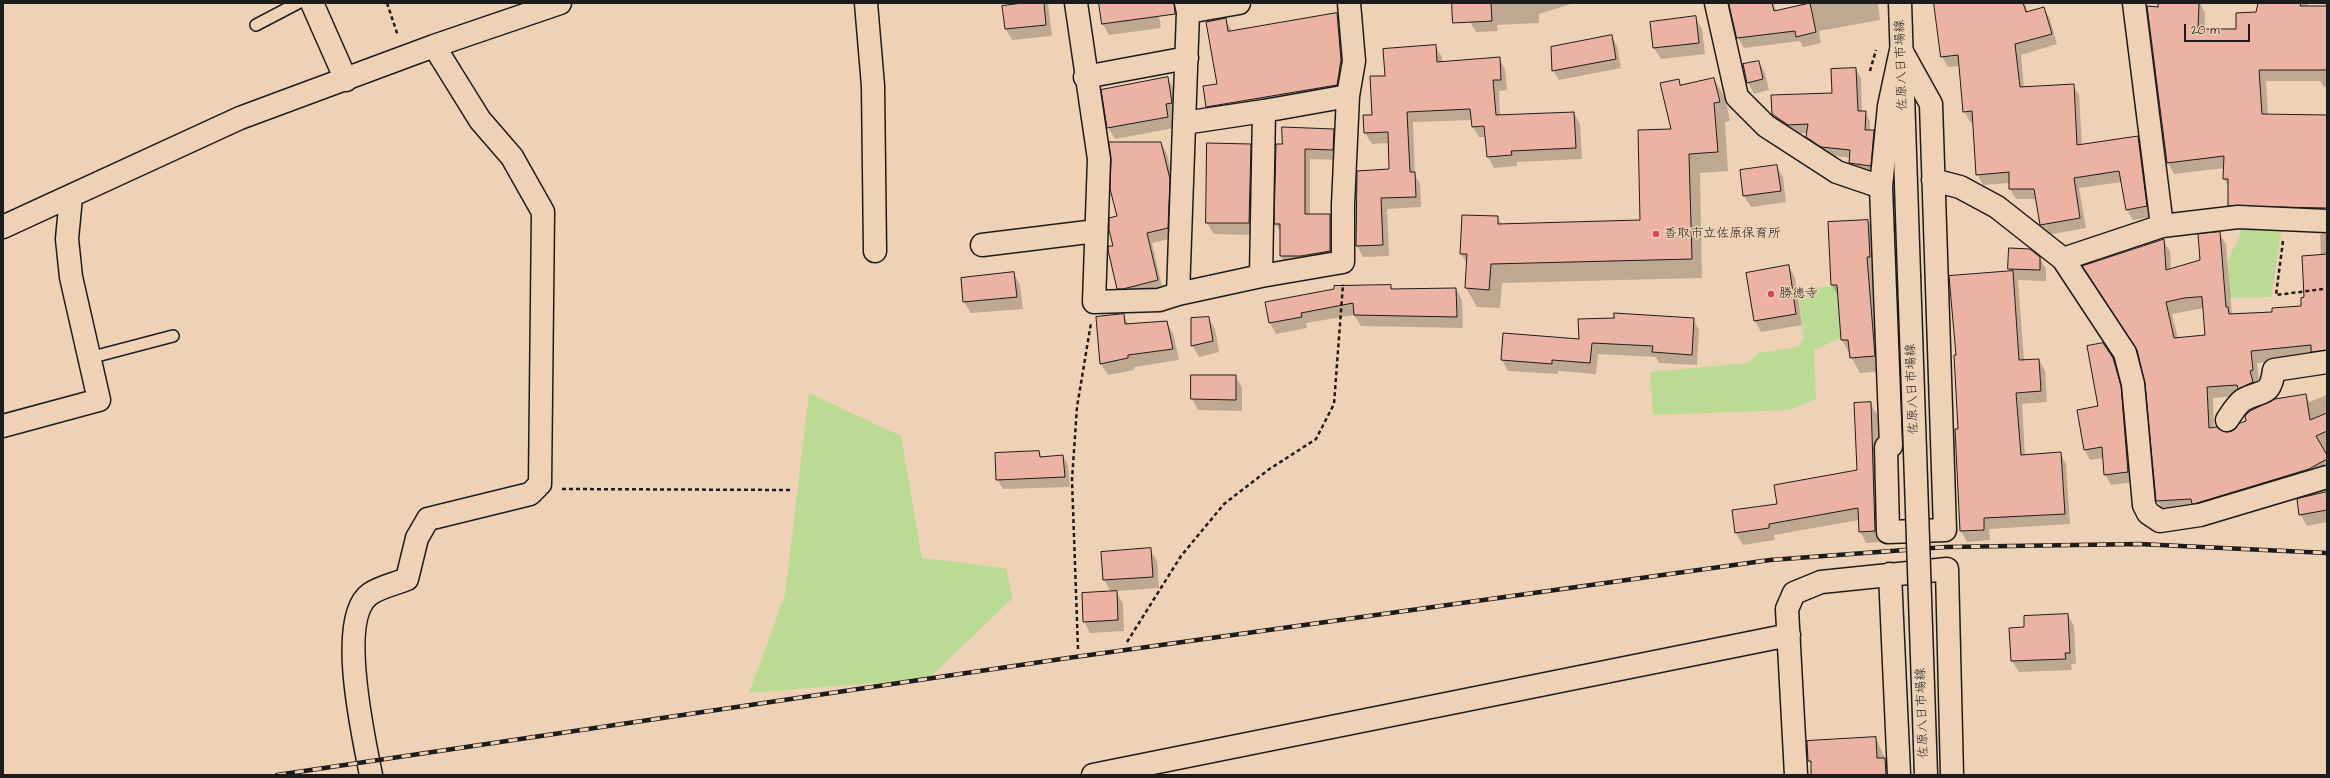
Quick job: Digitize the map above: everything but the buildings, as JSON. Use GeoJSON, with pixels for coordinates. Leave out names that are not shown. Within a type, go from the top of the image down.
{"type":"FeatureCollection","features":[{"type":"Feature","properties":{"kind":"street"},"geometry":{"type":"LineString","coordinates":[[312,3],[346,80]]}},
{"type":"Feature","properties":{"kind":"street"},"geometry":{"type":"LineString","coordinates":[[3,227],[240,118],[346,80],[434,46],[560,3]]}},
{"type":"Feature","properties":{"kind":"street"},"geometry":{"type":"LineString","coordinates":[[866,3],[873,86],[875,251]]}},
{"type":"Feature","properties":{"kind":"street"},"geometry":{"type":"LineString","coordinates":[[1076,3],[1085,77],[1099,159],[1094,302],[1159,300],[1178,294],[1261,276],[1343,262],[1343,205],[1348,96],[1354,61],[1349,3]]}},
{"type":"Feature","properties":{"kind":"street"},"geometry":{"type":"LineString","coordinates":[[1178,294],[1187,58],[1187,8],[1238,3]]}},
{"type":"Feature","properties":{"kind":"street"},"geometry":{"type":"LineString","coordinates":[[1716,3],[1737,97],[1766,126],[1830,168],[1859,182],[1880,187]]}},
{"type":"Feature","properties":{"kind":"street","name":"佐原八日市場線"},"geometry":{"type":"LineString","coordinates":[[1900,3],[1926,775]]}},
{"type":"Feature","properties":{"kind":"street"},"geometry":{"type":"LineString","coordinates":[[2134,3],[2162,226]]}},
{"type":"Feature","properties":{"kind":"street"},"geometry":{"type":"LineString","coordinates":[[371,775],[353,672],[352,642],[358,612],[369,594],[407,579],[417,538],[428,519],[530,494],[540,484],[543,212],[512,157],[480,120],[434,46]]}},
{"type":"Feature","properties":{"kind":"street"},"geometry":{"type":"LineString","coordinates":[[1901,50],[1931,104],[1932,180],[1945,530],[1888,532],[1886,447],[1892,446],[1880,187],[1889,106],[1901,50]]}},
{"type":"Feature","properties":{"kind":"street"},"geometry":{"type":"LineString","coordinates":[[1085,77],[1187,58]]}},
{"type":"Feature","properties":{"kind":"street"},"geometry":{"type":"LineString","coordinates":[[1184,123],[1348,96]]}},
{"type":"Feature","properties":{"kind":"street"},"geometry":{"type":"LineString","coordinates":[[1261,276],[1264,111]]}},
{"type":"Feature","properties":{"kind":"street"},"geometry":{"type":"LineString","coordinates":[[1932,180],[1960,187],[1992,204],[2062,259],[2125,353],[2133,384],[2144,506],[2148,513],[2160,521],[2200,515],[2327,477]]}},
{"type":"Feature","properties":{"kind":"street"},"geometry":{"type":"LineString","coordinates":[[3,426],[99,400],[71,277],[67,239],[71,197]]}},
{"type":"Feature","properties":{"kind":"street"},"geometry":{"type":"LineString","coordinates":[[2062,259],[2162,226],[2238,217],[2327,221]]}},
{"type":"Feature","properties":{"kind":"street"},"geometry":{"type":"LineString","coordinates":[[982,245],[1096,231]]}},
{"type":"Feature","properties":{"kind":"street"},"geometry":{"type":"LineString","coordinates":[[2226,420],[2242,400],[2267,392],[2272,384],[2274,370],[2327,362]]}},
{"type":"Feature","properties":{"kind":"street"},"geometry":{"type":"LineString","coordinates":[[1796,775],[1787,609],[1794,592],[1821,582],[1947,569],[1952,775]]}},
{"type":"Feature","properties":{"kind":"street"},"geometry":{"type":"LineString","coordinates":[[1890,574],[1899,775]]}},
{"type":"Feature","properties":{"kind":"street"},"geometry":{"type":"LineString","coordinates":[[1093,775],[1789,635]]}},
{"type":"Feature","properties":{"kind":"lane"},"geometry":{"type":"LineString","coordinates":[[256,25],[298,3]]}},
{"type":"Feature","properties":{"kind":"lane"},"geometry":{"type":"LineString","coordinates":[[89,358],[173,336]]}},
{"type":"Feature","properties":{"kind":"path"},"geometry":{"type":"LineString","coordinates":[[387,3],[405,58]]}},
{"type":"Feature","properties":{"kind":"path"},"geometry":{"type":"LineString","coordinates":[[2286,219],[2276,295],[2323,289]]}},
{"type":"Feature","properties":{"kind":"path"},"geometry":{"type":"LineString","coordinates":[[1127,642],[1182,556],[1224,504],[1268,470],[1316,439],[1334,404],[1343,301],[1343,262]]}},
{"type":"Feature","properties":{"kind":"path"},"geometry":{"type":"LineString","coordinates":[[1078,649],[1072,480],[1077,408],[1094,302]]}},
{"type":"Feature","properties":{"kind":"path"},"geometry":{"type":"LineString","coordinates":[[534,489],[791,490]]}},
{"type":"Feature","properties":{"kind":"green space"},"geometry":{"type":"Polygon","coordinates":[[[2242,223],[2282,227],[2271,297],[2229,298],[2229,257],[2239,238],[2242,223]]]}},
{"type":"Feature","properties":{"kind":"green space"},"geometry":{"type":"Polygon","coordinates":[[[1839,285],[1846,336],[1814,350],[1816,399],[1789,410],[1653,415],[1650,372],[1748,363],[1758,353],[1798,347],[1804,339],[1798,290],[1839,285]]]}},
{"type":"Feature","properties":{"kind":"green space"},"geometry":{"type":"Polygon","coordinates":[[[809,393],[901,436],[922,558],[1006,568],[1013,598],[928,679],[749,693],[785,595],[809,393]]]}},
{"type":"Feature","properties":{"kind":"railway"},"geometry":{"type":"LineString","coordinates":[[277,775],[1068,658],[1770,560],[1946,547],[2139,544],[2327,553]]}},
{"type":"Feature","properties":{"kind":"place","name":"香取市立佐原保育所"},"geometry":{"type":"Point","coordinates":[1656,234]}},
{"type":"Feature","properties":{"kind":"place","name":"勝徳寺"},"geometry":{"type":"Point","coordinates":[1771,294]}}]}
